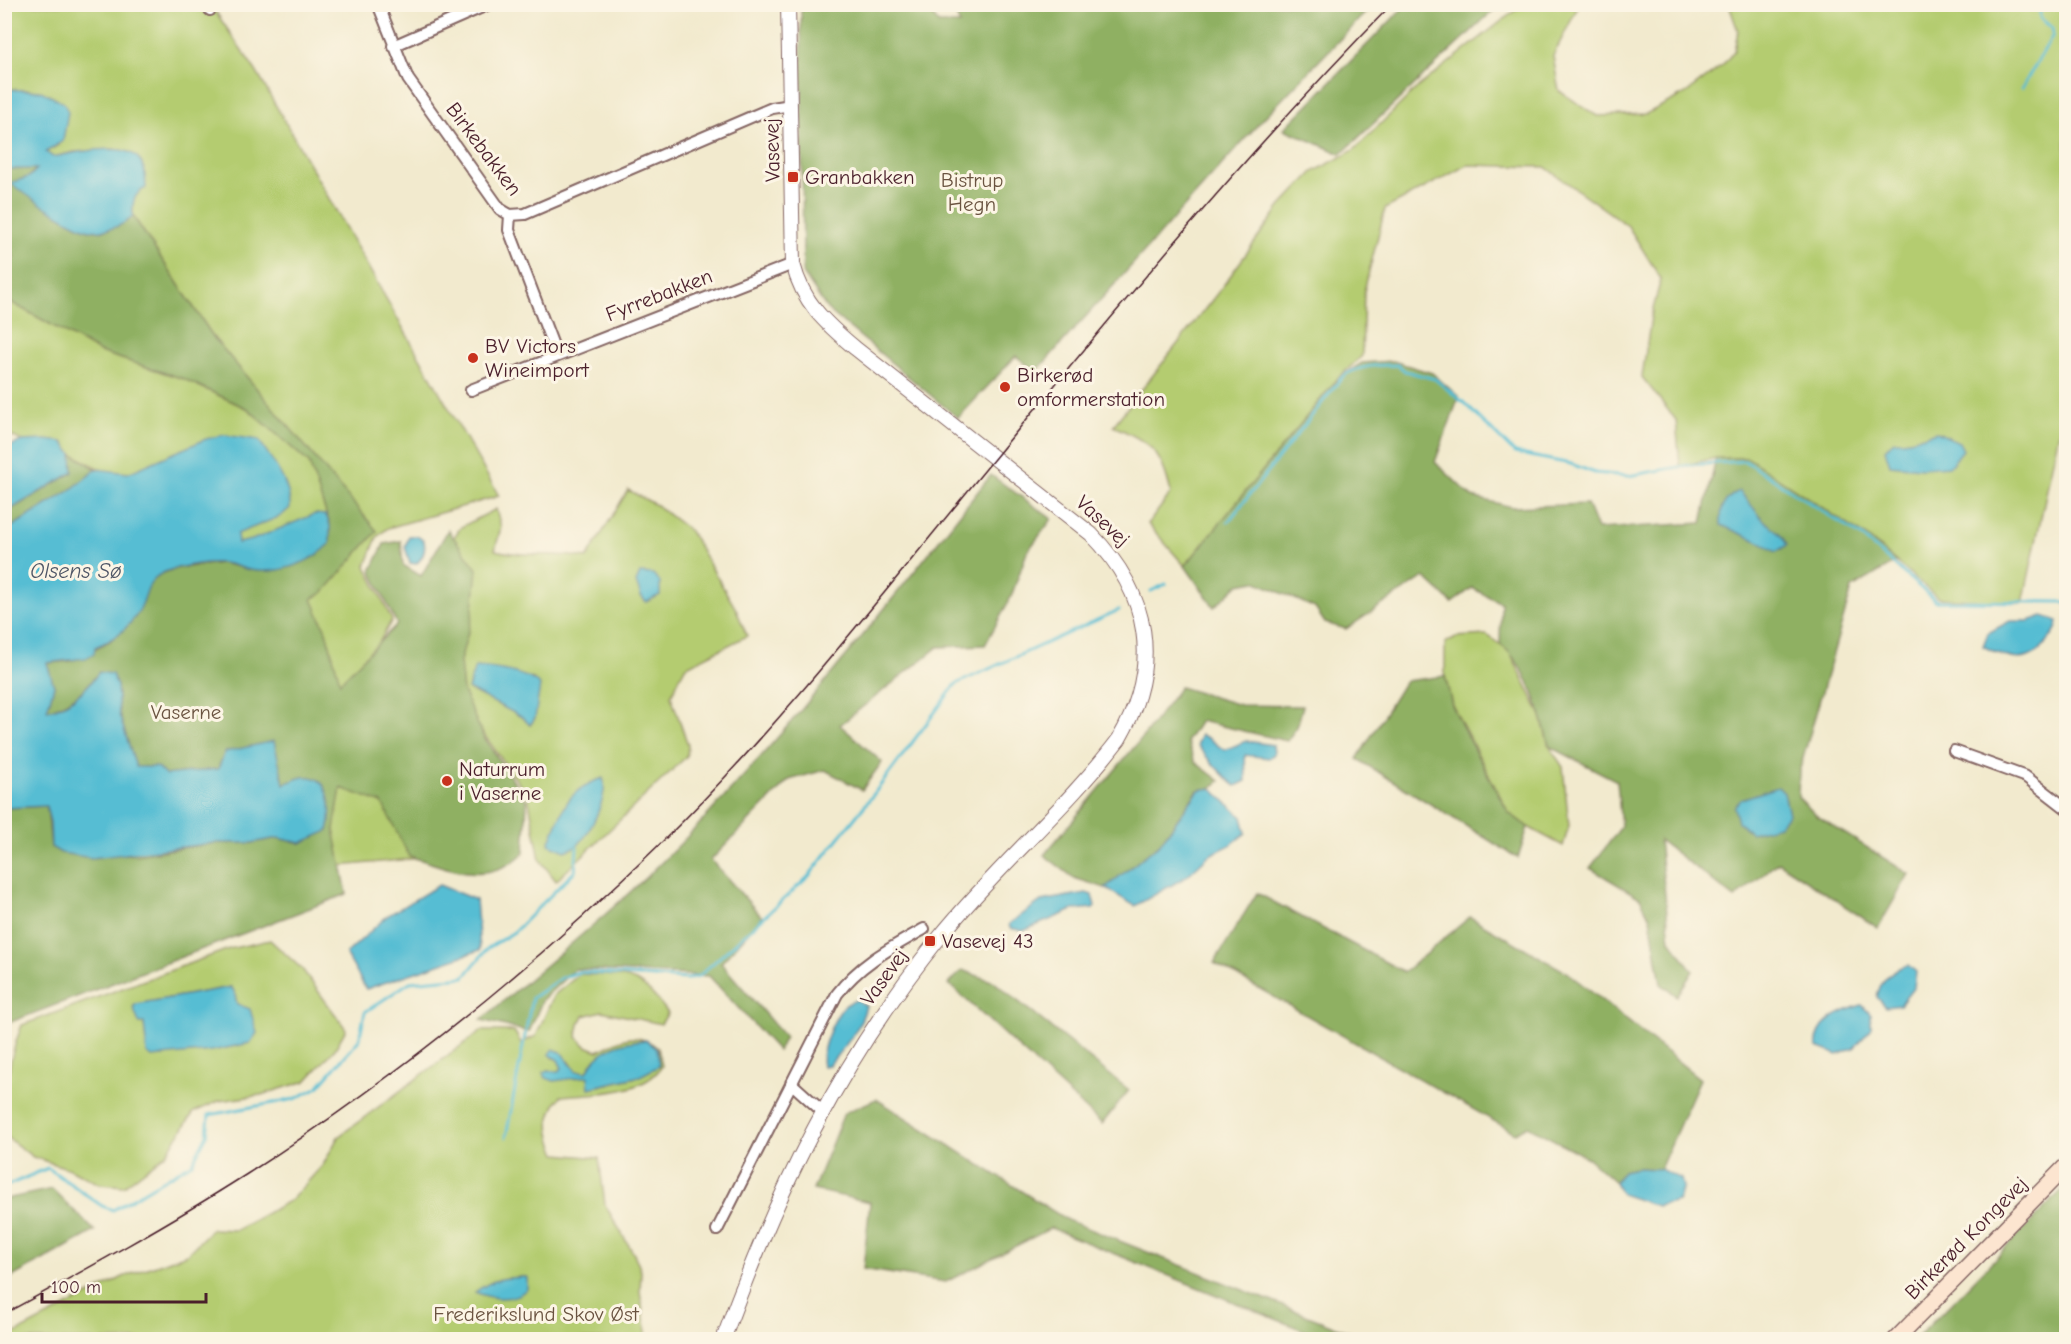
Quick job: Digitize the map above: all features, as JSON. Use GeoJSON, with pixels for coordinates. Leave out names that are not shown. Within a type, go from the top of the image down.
{"type":"FeatureCollection","features":[{"type":"Feature","properties":{"kind":"main road","name":"Birkerød Kongevej"},"geometry":{"type":"LineString","coordinates":[[1895,1340],[2067,1166]]}},
{"type":"Feature","properties":{"kind":"street","name":"Birkebakken"},"geometry":{"type":"LineString","coordinates":[[378,4],[408,79],[500,209],[510,215],[509,230],[557,356]]}},
{"type":"Feature","properties":{"kind":"street"},"geometry":{"type":"LineString","coordinates":[[393,46],[489,4]]}},
{"type":"Feature","properties":{"kind":"street","name":"Vasevej"},"geometry":{"type":"LineString","coordinates":[[723,1340],[773,1209],[822,1111],[881,1015],[940,936],[1119,739],[1138,697],[1145,652],[1142,625],[1135,598],[1123,573],[1091,534],[821,319],[804,295],[793,264],[788,4]]}},
{"type":"Feature","properties":{"kind":"street"},"geometry":{"type":"LineString","coordinates":[[510,215],[525,214],[772,108],[791,105]]}},
{"type":"Feature","properties":{"kind":"street","name":"Fyrrebakken"},"geometry":{"type":"LineString","coordinates":[[471,390],[793,264]]}},
{"type":"Feature","properties":{"kind":"street"},"geometry":{"type":"LineString","coordinates":[[1954,752],[2026,777],[2067,808]]}},
{"type":"Feature","properties":{"kind":"street","name":"Vasevej"},"geometry":{"type":"LineString","coordinates":[[717,1230],[820,1023],[852,975],[867,962],[924,929]]}},
{"type":"Feature","properties":{"kind":"street"},"geometry":{"type":"LineString","coordinates":[[791,1083],[822,1111]]}},
{"type":"Feature","properties":{"kind":"green space","name":"Bistrup Hegn"},"geometry":{"type":"Polygon","coordinates":[[[1176,4],[1183,7],[1184,4],[1373,5],[1262,120],[1036,372],[1016,356],[958,418],[827,309],[803,273],[801,5],[925,5],[939,24],[960,24],[951,7],[944,5],[1176,4]]]}},
{"type":"Feature","properties":{"kind":"green space"},"geometry":{"type":"Polygon","coordinates":[[[5,5],[211,5],[256,71],[499,496],[388,528],[377,537],[366,566],[392,620],[363,670],[507,850],[318,868],[5,938],[5,528],[102,470],[72,454],[63,442],[22,441],[5,433],[5,299],[100,352],[184,379],[224,398],[251,382],[214,338],[133,216],[132,201],[138,192],[114,149],[74,152],[53,157],[45,152],[59,145],[41,91],[5,89],[5,5]]]}},
{"type":"Feature","properties":{"kind":"green space"},"geometry":{"type":"Polygon","coordinates":[[[1406,5],[1499,5],[1341,154],[1284,129],[1406,5]]]}},
{"type":"Feature","properties":{"kind":"green space"},"geometry":{"type":"Polygon","coordinates":[[[1522,5],[1579,5],[1553,56],[1559,91],[1597,116],[1646,114],[1686,93],[1723,65],[1734,51],[1738,31],[1729,5],[2066,5],[2066,399],[2023,603],[1938,598],[1871,540],[1716,458],[1680,466],[1676,420],[1642,377],[1651,317],[1661,279],[1628,226],[1545,167],[1467,165],[1385,209],[1364,291],[1362,356],[1338,378],[1185,566],[1148,524],[1171,493],[1163,467],[1159,458],[1146,443],[1113,426],[1220,290],[1280,207],[1313,172],[1354,150],[1419,86],[1522,5]]]}},
{"type":"Feature","properties":{"kind":"green space","name":"Vaserne"},"geometry":{"type":"Polygon","coordinates":[[[37,168],[29,177],[11,183],[81,227],[95,231],[107,230],[119,226],[133,216],[214,338],[377,531],[324,592],[312,599],[326,631],[340,682],[397,624],[371,571],[384,544],[401,541],[403,565],[421,576],[448,530],[477,569],[472,618],[460,661],[463,691],[483,736],[527,801],[524,853],[496,870],[468,872],[409,856],[382,803],[341,788],[334,829],[347,894],[8,1023],[5,1030],[5,808],[47,806],[51,847],[136,855],[215,843],[251,843],[278,838],[301,843],[304,777],[284,784],[246,748],[225,752],[218,769],[165,775],[156,767],[136,768],[119,713],[117,686],[99,672],[76,696],[47,710],[54,686],[46,663],[71,661],[110,641],[136,616],[147,586],[160,574],[178,568],[221,563],[252,570],[330,525],[309,463],[248,409],[184,379],[100,352],[5,299],[5,277],[14,256],[5,249],[5,169],[37,168]]]}},
{"type":"Feature","properties":{"kind":"green space"},"geometry":{"type":"Polygon","coordinates":[[[1393,361],[1432,373],[1459,397],[1435,462],[1472,497],[1512,507],[1587,504],[1597,529],[1702,523],[1716,458],[1748,458],[1871,540],[1896,562],[1852,588],[1799,772],[1798,797],[1817,816],[1909,874],[1878,928],[1778,862],[1735,898],[1659,840],[1670,940],[1693,971],[1677,996],[1661,984],[1650,918],[1640,898],[1590,868],[1621,827],[1617,781],[1549,746],[1542,719],[1526,677],[1510,653],[1500,644],[1501,603],[1472,588],[1452,603],[1424,577],[1346,629],[1325,623],[1315,608],[1255,581],[1239,584],[1214,607],[1185,566],[1338,378],[1362,363],[1393,361]]]}},
{"type":"Feature","properties":{"kind":"green space"},"geometry":{"type":"Polygon","coordinates":[[[72,454],[97,469],[68,492],[5,531],[5,513],[72,473],[72,454]]]}},
{"type":"Feature","properties":{"kind":"green space"},"geometry":{"type":"Polygon","coordinates":[[[991,475],[1052,519],[1027,552],[1011,597],[985,645],[938,647],[840,725],[882,762],[862,790],[825,770],[789,780],[711,860],[762,917],[721,963],[785,1037],[778,1051],[709,976],[575,969],[543,999],[529,1032],[481,1020],[636,886],[726,796],[842,661],[991,475]]]}},
{"type":"Feature","properties":{"kind":"green space"},"geometry":{"type":"Polygon","coordinates":[[[628,490],[656,505],[690,531],[736,609],[747,636],[685,667],[671,696],[688,745],[687,756],[556,881],[540,860],[528,796],[434,665],[430,570],[461,527],[496,509],[501,527],[495,550],[518,554],[587,558],[628,490]],[[483,668],[468,689],[522,717],[530,725],[535,718],[534,679],[483,668]]]}},
{"type":"Feature","properties":{"kind":"green space"},"geometry":{"type":"Polygon","coordinates":[[[1487,635],[1510,652],[1541,716],[1549,746],[1563,767],[1569,826],[1563,846],[1528,827],[1509,813],[1452,705],[1445,676],[1445,643],[1456,637],[1487,635]]]}},
{"type":"Feature","properties":{"kind":"green space"},"geometry":{"type":"Polygon","coordinates":[[[1445,676],[1452,705],[1471,744],[1509,813],[1528,827],[1518,858],[1357,759],[1405,681],[1445,676]]]}},
{"type":"Feature","properties":{"kind":"green space"},"geometry":{"type":"Polygon","coordinates":[[[1180,687],[1240,705],[1303,706],[1297,727],[1287,741],[1200,721],[1187,741],[1195,762],[1220,781],[1211,788],[1198,790],[1160,844],[1105,888],[1074,878],[1044,855],[1146,733],[1180,687]]]}},
{"type":"Feature","properties":{"kind":"green space"},"geometry":{"type":"Polygon","coordinates":[[[1257,893],[1404,972],[1470,917],[1568,973],[1700,1079],[1660,1169],[1637,1168],[1623,1171],[1615,1182],[1588,1158],[1528,1126],[1515,1133],[1214,963],[1257,893]]]}},
{"type":"Feature","properties":{"kind":"green space"},"geometry":{"type":"Polygon","coordinates":[[[270,940],[302,969],[346,1029],[335,1049],[306,1081],[261,1095],[219,1101],[194,1112],[166,1154],[124,1186],[99,1184],[70,1169],[33,1157],[5,1136],[8,1079],[22,1025],[229,949],[270,940]],[[230,987],[136,1004],[144,1023],[147,1053],[250,1043],[241,1007],[237,1004],[234,991],[230,987]]]}},
{"type":"Feature","properties":{"kind":"green space"},"geometry":{"type":"Polygon","coordinates":[[[962,970],[994,982],[1129,1090],[1102,1124],[949,984],[962,970]]]}},
{"type":"Feature","properties":{"kind":"green space","name":"Frederikslund Skov Øst"},"geometry":{"type":"Polygon","coordinates":[[[580,974],[621,977],[639,983],[657,999],[668,1013],[661,1024],[602,1011],[584,1016],[579,1024],[577,1037],[586,1046],[598,1051],[628,1038],[642,1039],[658,1048],[662,1066],[643,1083],[630,1088],[561,1096],[552,1110],[549,1124],[557,1154],[599,1158],[605,1205],[635,1256],[641,1271],[640,1291],[647,1339],[7,1340],[8,1337],[123,1277],[187,1254],[212,1229],[236,1230],[291,1200],[323,1165],[338,1137],[481,1031],[514,1031],[521,1043],[536,1036],[554,995],[580,974]],[[552,1057],[558,1060],[562,1068],[558,1072],[547,1070],[564,1079],[588,1076],[590,1088],[640,1076],[576,1071],[569,1061],[552,1057]],[[527,1277],[500,1280],[475,1292],[527,1277]]]}},
{"type":"Feature","properties":{"kind":"green space"},"geometry":{"type":"Polygon","coordinates":[[[876,1099],[1067,1220],[1366,1339],[1325,1339],[1051,1228],[946,1282],[863,1269],[870,1202],[813,1190],[844,1113],[876,1099]]]}},
{"type":"Feature","properties":{"kind":"green space"},"geometry":{"type":"Polygon","coordinates":[[[2066,1186],[2066,1339],[1916,1339],[2066,1186]]]}},
{"type":"Feature","properties":{"kind":"green space"},"geometry":{"type":"Polygon","coordinates":[[[52,1189],[95,1231],[5,1281],[5,1199],[52,1189]]]}},
{"type":"Feature","properties":{"kind":"water"},"geometry":{"type":"Polygon","coordinates":[[[4,89],[41,91],[64,103],[68,112],[63,141],[46,152],[53,157],[109,149],[120,150],[137,157],[144,168],[146,188],[134,199],[133,216],[114,228],[91,230],[62,217],[10,183],[29,177],[37,169],[5,169],[4,89]]]}},
{"type":"Feature","properties":{"kind":"water"},"geometry":{"type":"Polygon","coordinates":[[[1937,432],[1959,442],[1963,450],[1950,466],[1921,468],[1890,465],[1885,449],[1894,441],[1911,440],[1937,432]]]}},
{"type":"Feature","properties":{"kind":"water","name":"Olsens Sø"},"geometry":{"type":"Polygon","coordinates":[[[224,435],[259,440],[280,472],[289,499],[290,508],[281,516],[237,534],[238,543],[252,540],[315,514],[326,515],[330,525],[330,544],[314,557],[282,569],[260,571],[212,563],[177,568],[157,576],[151,582],[140,609],[127,627],[107,642],[95,647],[94,654],[86,658],[47,663],[54,686],[47,710],[63,705],[77,696],[99,672],[112,674],[117,686],[119,714],[136,767],[157,767],[165,775],[218,769],[225,752],[274,741],[284,784],[303,777],[313,778],[325,788],[330,805],[328,831],[301,843],[278,838],[251,843],[215,843],[92,858],[61,853],[51,847],[50,822],[46,806],[5,808],[5,531],[68,492],[97,469],[128,473],[206,439],[224,435]]]}},
{"type":"Feature","properties":{"kind":"water"},"geometry":{"type":"Polygon","coordinates":[[[22,441],[63,442],[72,454],[73,472],[5,513],[5,448],[22,441]]]}},
{"type":"Feature","properties":{"kind":"water"},"geometry":{"type":"Polygon","coordinates":[[[1739,491],[1765,521],[1781,535],[1787,545],[1776,552],[1762,543],[1721,525],[1721,514],[1726,501],[1739,491]]]}},
{"type":"Feature","properties":{"kind":"water"},"geometry":{"type":"Polygon","coordinates":[[[409,536],[417,536],[424,541],[423,554],[416,564],[410,563],[405,547],[409,536]]]}},
{"type":"Feature","properties":{"kind":"water"},"geometry":{"type":"Polygon","coordinates":[[[640,573],[653,574],[660,582],[660,595],[646,602],[636,582],[640,573]]]}},
{"type":"Feature","properties":{"kind":"water"},"geometry":{"type":"Polygon","coordinates":[[[2043,616],[2058,621],[2058,624],[2047,642],[2033,655],[2018,659],[2001,655],[1983,646],[1988,633],[2010,621],[2029,621],[2043,616]]]}},
{"type":"Feature","properties":{"kind":"water"},"geometry":{"type":"Polygon","coordinates":[[[475,667],[518,674],[540,685],[535,718],[530,725],[522,717],[468,689],[475,667]]]}},
{"type":"Feature","properties":{"kind":"water"},"geometry":{"type":"Polygon","coordinates":[[[1201,735],[1225,750],[1246,741],[1273,745],[1274,754],[1269,758],[1245,755],[1246,781],[1236,786],[1199,748],[1197,744],[1201,735]]]}},
{"type":"Feature","properties":{"kind":"water"},"geometry":{"type":"Polygon","coordinates":[[[603,778],[601,803],[583,839],[577,846],[565,851],[549,844],[562,811],[573,795],[590,783],[603,778]]]}},
{"type":"Feature","properties":{"kind":"water"},"geometry":{"type":"Polygon","coordinates":[[[1778,787],[1784,793],[1789,814],[1779,826],[1751,833],[1738,822],[1734,807],[1741,799],[1778,787]]]}},
{"type":"Feature","properties":{"kind":"water"},"geometry":{"type":"Polygon","coordinates":[[[1211,788],[1242,817],[1246,833],[1230,845],[1208,856],[1186,877],[1135,906],[1105,888],[1160,844],[1199,790],[1211,788]]]}},
{"type":"Feature","properties":{"kind":"water"},"geometry":{"type":"Polygon","coordinates":[[[439,885],[476,900],[480,950],[366,989],[346,954],[387,916],[439,885]]]}},
{"type":"Feature","properties":{"kind":"water"},"geometry":{"type":"Polygon","coordinates":[[[1086,893],[1092,895],[1095,906],[1093,908],[1073,910],[1023,931],[1010,928],[1009,924],[1041,901],[1086,893]]]}},
{"type":"Feature","properties":{"kind":"water"},"geometry":{"type":"Polygon","coordinates":[[[1908,965],[1916,972],[1914,987],[1900,1005],[1886,1007],[1877,997],[1881,985],[1892,972],[1908,965]]]}},
{"type":"Feature","properties":{"kind":"water"},"geometry":{"type":"Polygon","coordinates":[[[231,987],[237,1004],[250,1009],[257,1033],[250,1043],[212,1051],[152,1057],[147,1053],[144,1023],[139,1023],[133,1007],[136,1004],[231,987]]]}},
{"type":"Feature","properties":{"kind":"water"},"geometry":{"type":"Polygon","coordinates":[[[857,1000],[866,1006],[860,1023],[829,1065],[823,1066],[823,1053],[834,1021],[844,1006],[857,1000]]]}},
{"type":"Feature","properties":{"kind":"water"},"geometry":{"type":"Polygon","coordinates":[[[1862,1005],[1871,1015],[1871,1029],[1854,1048],[1838,1055],[1817,1047],[1817,1038],[1825,1024],[1838,1014],[1862,1005]]]}},
{"type":"Feature","properties":{"kind":"water"},"geometry":{"type":"Polygon","coordinates":[[[646,1040],[657,1049],[659,1066],[640,1076],[589,1088],[588,1076],[554,1081],[546,1078],[543,1073],[547,1070],[558,1072],[562,1068],[558,1060],[549,1054],[553,1049],[561,1052],[576,1071],[587,1072],[597,1057],[612,1047],[646,1040]]]}},
{"type":"Feature","properties":{"kind":"water"},"geometry":{"type":"Polygon","coordinates":[[[1637,1168],[1660,1169],[1681,1179],[1683,1187],[1678,1201],[1657,1206],[1621,1194],[1615,1182],[1623,1171],[1637,1168]]]}},
{"type":"Feature","properties":{"kind":"water"},"geometry":{"type":"Polygon","coordinates":[[[527,1277],[527,1289],[509,1298],[495,1298],[475,1292],[500,1280],[527,1277]]]}},
{"type":"Feature","properties":{"kind":"waterway"},"geometry":{"type":"LineString","coordinates":[[2022,88],[2053,35],[2052,28],[2040,18],[2040,4]]}},
{"type":"Feature","properties":{"kind":"waterway"},"geometry":{"type":"LineString","coordinates":[[1228,522],[1343,376],[1363,368],[1398,365],[1405,371],[1435,379],[1463,402],[1515,453],[1571,464],[1595,473],[1628,476],[1690,465],[1745,461],[1861,536],[1936,601],[2066,602]]}},
{"type":"Feature","properties":{"kind":"waterway"},"geometry":{"type":"LineString","coordinates":[[1151,591],[1166,584]]}},
{"type":"Feature","properties":{"kind":"waterway"},"geometry":{"type":"LineString","coordinates":[[506,1137],[532,998],[561,978],[579,972],[687,979],[699,976],[808,877],[956,684],[1119,610]]}},
{"type":"Feature","properties":{"kind":"waterway"},"geometry":{"type":"LineString","coordinates":[[4,1187],[48,1168],[102,1206],[113,1210],[192,1163],[207,1135],[209,1115],[295,1099],[318,1087],[359,1040],[365,1012],[410,982],[464,977],[488,948],[514,932],[575,871],[577,847]]}},
{"type":"Feature","properties":{"kind":"tram line"},"geometry":{"type":"LineString","coordinates":[[4,1314],[188,1211],[357,1099],[463,1018],[565,933],[614,888],[705,798],[788,707],[1183,232],[1338,60],[1392,4]]}},
{"type":"Feature","properties":{"kind":"place","name":"Granbakken"},"geometry":{"type":"Point","coordinates":[793,177]}},
{"type":"Feature","properties":{"kind":"place","name":"BV Victors Wineimport"},"geometry":{"type":"Point","coordinates":[473,358]}},
{"type":"Feature","properties":{"kind":"place","name":"Birkerød omformerstation"},"geometry":{"type":"Point","coordinates":[1005,387]}},
{"type":"Feature","properties":{"kind":"place","name":"Naturrum i Vaserne"},"geometry":{"type":"Point","coordinates":[447,781]}},
{"type":"Feature","properties":{"kind":"place","name":"Vasevej 43"},"geometry":{"type":"Point","coordinates":[930,941]}}]}
